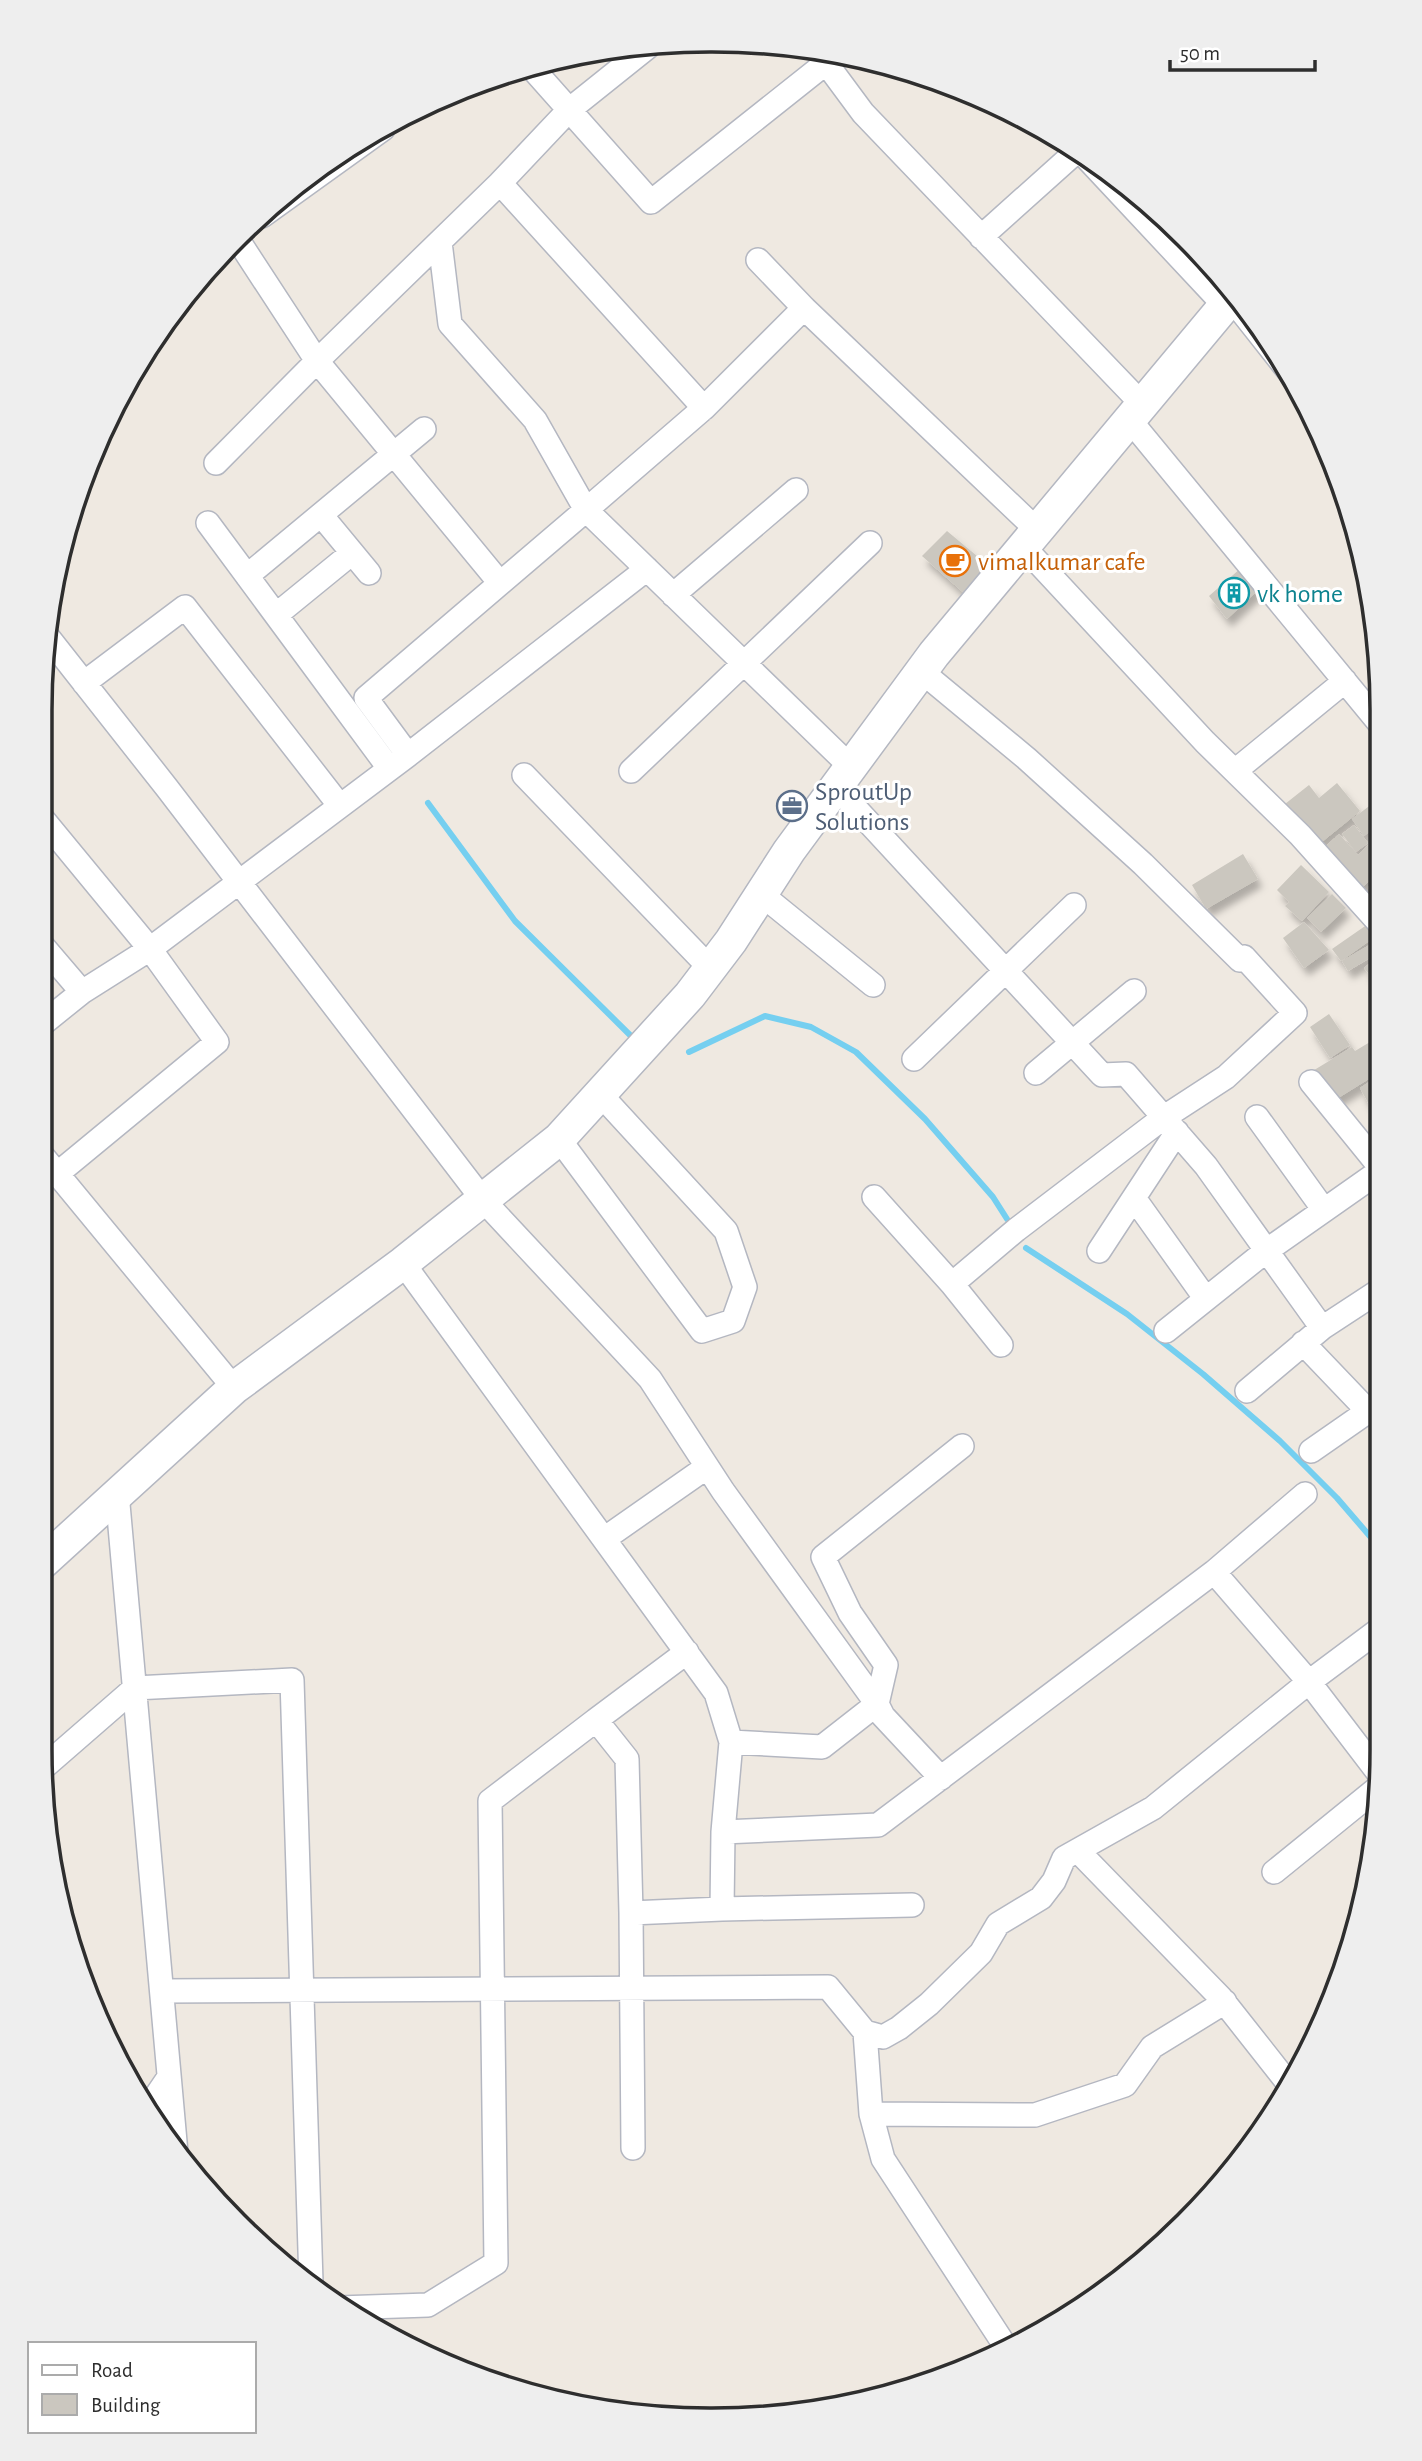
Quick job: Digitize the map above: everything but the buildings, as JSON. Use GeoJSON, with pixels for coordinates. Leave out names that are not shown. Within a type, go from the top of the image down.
{"type":"FeatureCollection","features":[{"type":"Feature","properties":{"kind":"main road"},"geometry":{"type":"LineString","coordinates":[[52,1553],[234,1388],[403,1263],[559,1139],[690,995],[842,776],[921,671],[1029,537],[1227,303]]}},
{"type":"Feature","properties":{"kind":"street"},"geometry":{"type":"LineString","coordinates":[[216,463],[500,183],[569,110],[635,57]]}},
{"type":"Feature","properties":{"kind":"street"},"geometry":{"type":"LineString","coordinates":[[539,76],[651,202],[826,63]]}},
{"type":"Feature","properties":{"kind":"street"},"geometry":{"type":"LineString","coordinates":[[836,64],[863,113],[981,237],[1135,412],[1370,712]]}},
{"type":"Feature","properties":{"kind":"street"},"geometry":{"type":"LineString","coordinates":[[981,237],[1071,159]]}},
{"type":"Feature","properties":{"kind":"street"},"geometry":{"type":"LineString","coordinates":[[500,183],[704,408]]}},
{"type":"Feature","properties":{"kind":"street"},"geometry":{"type":"LineString","coordinates":[[1145,216],[1206,277]]}},
{"type":"Feature","properties":{"kind":"street"},"geometry":{"type":"LineString","coordinates":[[440,242],[450,324],[535,420],[586,510],[745,664],[1006,971],[1102,1074],[1126,1074],[1206,1166],[1322,1328]]}},
{"type":"Feature","properties":{"kind":"street"},"geometry":{"type":"LineString","coordinates":[[243,247],[317,361],[500,583]]}},
{"type":"Feature","properties":{"kind":"street"},"geometry":{"type":"LineString","coordinates":[[758,260],[1029,537],[1235,771],[1300,835],[1370,913]]}},
{"type":"Feature","properties":{"kind":"street"},"geometry":{"type":"LineString","coordinates":[[399,762],[366,698],[704,408],[804,308]]}},
{"type":"Feature","properties":{"kind":"street"},"geometry":{"type":"LineString","coordinates":[[247,576],[424,429]]}},
{"type":"Feature","properties":{"kind":"street"},"geometry":{"type":"LineString","coordinates":[[673,594],[796,490]]}},
{"type":"Feature","properties":{"kind":"street"},"geometry":{"type":"LineString","coordinates":[[321,516],[369,573]]}},
{"type":"Feature","properties":{"kind":"street"},"geometry":{"type":"LineString","coordinates":[[208,523],[276,615],[399,762]]}},
{"type":"Feature","properties":{"kind":"street"},"geometry":{"type":"LineString","coordinates":[[631,771],[870,543]]}},
{"type":"Feature","properties":{"kind":"street"},"geometry":{"type":"LineString","coordinates":[[276,615],[352,553]]}},
{"type":"Feature","properties":{"kind":"street"},"geometry":{"type":"LineString","coordinates":[[52,1016],[82,992],[150,949],[240,883],[647,569]]}},
{"type":"Feature","properties":{"kind":"street"},"geometry":{"type":"LineString","coordinates":[[84,683],[185,607],[340,806]]}},
{"type":"Feature","properties":{"kind":"street"},"geometry":{"type":"LineString","coordinates":[[55,653],[84,683],[483,1200],[650,1379],[708,1467],[883,1716],[941,1778]]}},
{"type":"Feature","properties":{"kind":"street"},"geometry":{"type":"LineString","coordinates":[[921,671],[1026,758],[1133,855],[1240,960],[1244,957],[1295,1013],[1170,1125],[1016,1230],[952,1284]]}},
{"type":"Feature","properties":{"kind":"street"},"geometry":{"type":"LineString","coordinates":[[1235,771],[1345,681]]}},
{"type":"Feature","properties":{"kind":"street"},"geometry":{"type":"LineString","coordinates":[[524,775],[710,968]]}},
{"type":"Feature","properties":{"kind":"street"},"geometry":{"type":"LineString","coordinates":[[52,831],[150,949],[217,1042],[57,1174]]}},
{"type":"Feature","properties":{"kind":"street"},"geometry":{"type":"LineString","coordinates":[[761,894],[873,985]]}},
{"type":"Feature","properties":{"kind":"street"},"geometry":{"type":"LineString","coordinates":[[914,1059],[1074,905]]}},
{"type":"Feature","properties":{"kind":"street"},"geometry":{"type":"LineString","coordinates":[[52,957],[82,992]]}},
{"type":"Feature","properties":{"kind":"street"},"geometry":{"type":"LineString","coordinates":[[1036,1073],[1134,991]]}},
{"type":"Feature","properties":{"kind":"street"},"geometry":{"type":"LineString","coordinates":[[1311,1082],[1370,1156]]}},
{"type":"Feature","properties":{"kind":"street"},"geometry":{"type":"LineString","coordinates":[[559,1139],[702,1331],[733,1321],[745,1287],[726,1231],[600,1094]]}},
{"type":"Feature","properties":{"kind":"street"},"geometry":{"type":"LineString","coordinates":[[1257,1117],[1324,1210]]}},
{"type":"Feature","properties":{"kind":"street"},"geometry":{"type":"LineString","coordinates":[[1099,1251],[1134,1198],[1170,1125]]}},
{"type":"Feature","properties":{"kind":"street"},"geometry":{"type":"LineString","coordinates":[[52,1168],[234,1388]]}},
{"type":"Feature","properties":{"kind":"street"},"geometry":{"type":"LineString","coordinates":[[1166,1331],[1266,1251],[1370,1176]]}},
{"type":"Feature","properties":{"kind":"street"},"geometry":{"type":"LineString","coordinates":[[874,1197],[952,1284],[1001,1345]]}},
{"type":"Feature","properties":{"kind":"street"},"geometry":{"type":"LineString","coordinates":[[1134,1198],[1206,1299]]}},
{"type":"Feature","properties":{"kind":"street"},"geometry":{"type":"LineString","coordinates":[[403,1263],[716,1693],[731,1742],[723,1832],[722,1909]]}},
{"type":"Feature","properties":{"kind":"street"},"geometry":{"type":"LineString","coordinates":[[1247,1391],[1322,1328],[1370,1297]]}},
{"type":"Feature","properties":{"kind":"street"},"geometry":{"type":"LineString","coordinates":[[1303,1343],[1370,1402]]}},
{"type":"Feature","properties":{"kind":"street"},"geometry":{"type":"LineString","coordinates":[[1311,1451],[1370,1409]]}},
{"type":"Feature","properties":{"kind":"street"},"geometry":{"type":"LineString","coordinates":[[731,1742],[822,1747],[877,1704],[886,1665],[850,1614],[823,1557],[962,1446]]}},
{"type":"Feature","properties":{"kind":"street"},"geometry":{"type":"LineString","coordinates":[[604,1539],[708,1467]]}},
{"type":"Feature","properties":{"kind":"street"},"geometry":{"type":"LineString","coordinates":[[117,1493],[174,2131]]}},
{"type":"Feature","properties":{"kind":"street"},"geometry":{"type":"LineString","coordinates":[[723,1832],[878,1825],[1214,1572],[1305,1494]]}},
{"type":"Feature","properties":{"kind":"street"},"geometry":{"type":"LineString","coordinates":[[1214,1572],[1309,1682],[1369,1761]]}},
{"type":"Feature","properties":{"kind":"street"},"geometry":{"type":"LineString","coordinates":[[163,1992],[828,1987],[865,2032],[883,2037],[929,2004],[981,1953],[998,1924],[1041,1898],[1054,1881],[1064,1858],[1153,1808],[1309,1682],[1370,1636]]}},
{"type":"Feature","properties":{"kind":"street"},"geometry":{"type":"LineString","coordinates":[[361,2307],[428,2305],[496,2263],[490,1801],[687,1652]]}},
{"type":"Feature","properties":{"kind":"street"},"geometry":{"type":"LineString","coordinates":[[52,1760],[135,1688],[292,1680],[311,2273]]}},
{"type":"Feature","properties":{"kind":"street"},"geometry":{"type":"LineString","coordinates":[[596,1720],[627,1759],[634,2148]]}},
{"type":"Feature","properties":{"kind":"street"},"geometry":{"type":"LineString","coordinates":[[1275,1872],[1368,1796]]}},
{"type":"Feature","properties":{"kind":"street"},"geometry":{"type":"LineString","coordinates":[[1077,1851],[1225,2002],[1283,2076]]}},
{"type":"Feature","properties":{"kind":"street"},"geometry":{"type":"LineString","coordinates":[[631,1913],[912,1905]]}},
{"type":"Feature","properties":{"kind":"street"},"geometry":{"type":"LineString","coordinates":[[871,2114],[1035,2115],[1125,2085],[1152,2047],[1225,2002]]}},
{"type":"Feature","properties":{"kind":"street"},"geometry":{"type":"LineString","coordinates":[[865,2032],[871,2114],[883,2160],[1001,2341]]}},
{"type":"Feature","properties":{"kind":"street"},"geometry":{"type":"LineString","coordinates":[[154,2100],[170,2077]]}},
{"type":"Feature","properties":{"kind":"waterway"},"geometry":{"type":"LineString","coordinates":[[428,803],[515,921],[631,1036]]}},
{"type":"Feature","properties":{"kind":"waterway"},"geometry":{"type":"LineString","coordinates":[[689,1052],[765,1016],[811,1027],[856,1052],[925,1119],[993,1197],[1007,1219]]}},
{"type":"Feature","properties":{"kind":"waterway"},"geometry":{"type":"LineString","coordinates":[[1026,1248],[1127,1314],[1203,1374],[1280,1441],[1337,1498],[1370,1536]]}},
{"type":"Feature","properties":{"kind":"place","name":"vimalkumar cafe"},"geometry":{"type":"Point","coordinates":[955,561]}},
{"type":"Feature","properties":{"kind":"place","name":"vk home"},"geometry":{"type":"Point","coordinates":[1234,593]}},
{"type":"Feature","properties":{"kind":"place","name":"SproutUp Solutions"},"geometry":{"type":"Point","coordinates":[792,806]}}]}
